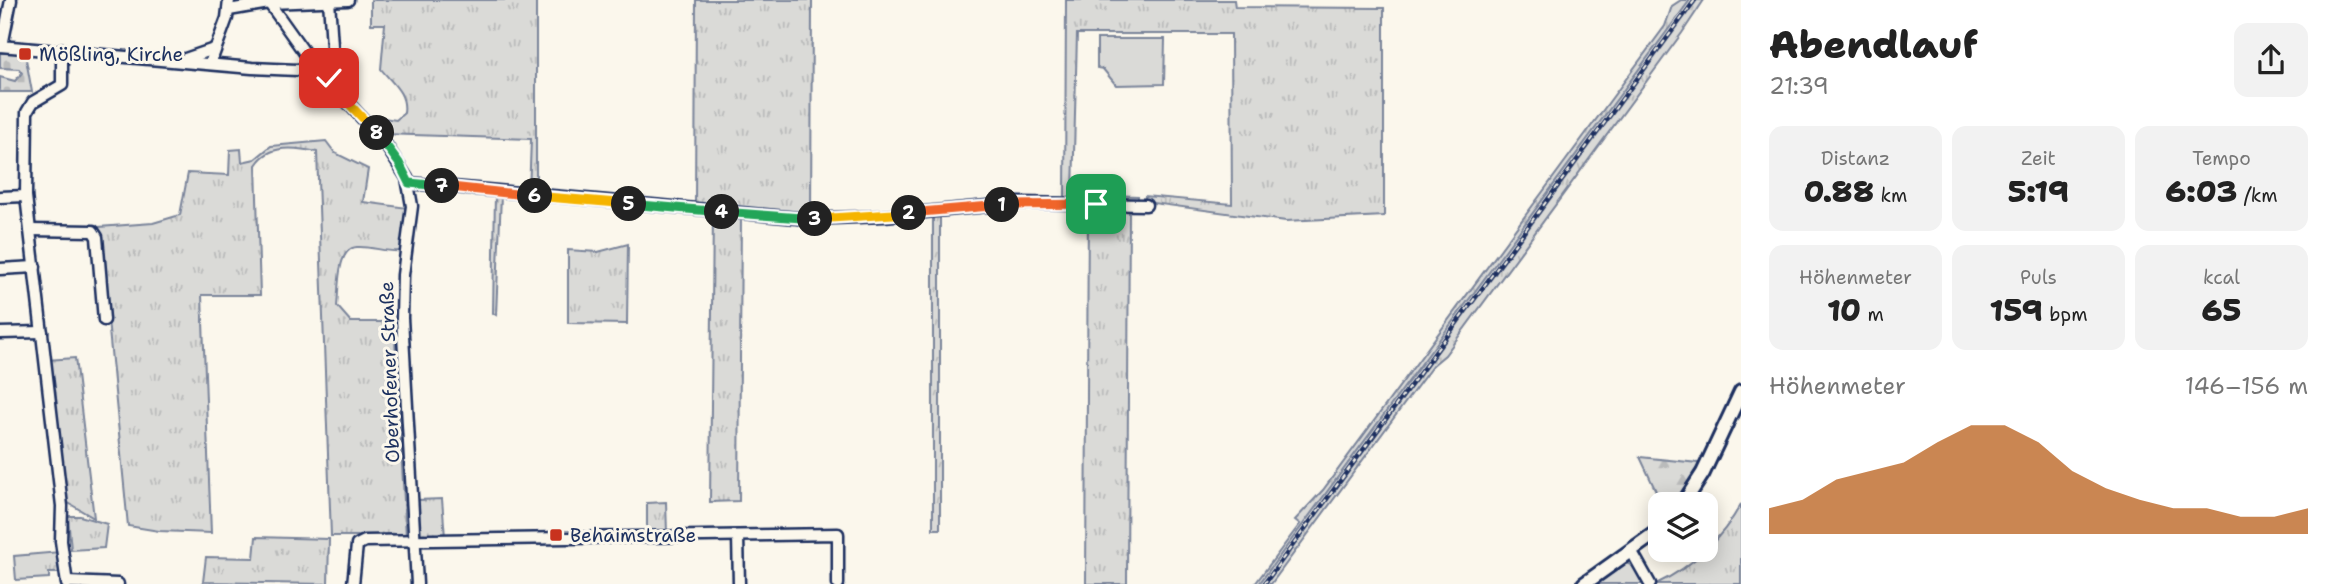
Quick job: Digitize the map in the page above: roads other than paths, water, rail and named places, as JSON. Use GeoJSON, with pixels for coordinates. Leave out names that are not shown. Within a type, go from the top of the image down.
{"type":"FeatureCollection","features":[{"type":"Feature","properties":{"kind":"main road"},"geometry":{"type":"LineString","coordinates":[[1691,492],[1703,473],[1741,392]]}},
{"type":"Feature","properties":{"kind":"main road"},"geometry":{"type":"LineString","coordinates":[[1584,584],[1648,539]]}},
{"type":"Feature","properties":{"kind":"street"},"geometry":{"type":"LineString","coordinates":[[11,0],[1,46],[297,70],[314,66]]}},
{"type":"Feature","properties":{"kind":"street"},"geometry":{"type":"LineString","coordinates":[[327,81],[332,61],[329,0]]}},
{"type":"Feature","properties":{"kind":"street"},"geometry":{"type":"LineString","coordinates":[[210,64],[229,5],[348,0]]}},
{"type":"Feature","properties":{"kind":"street","name":"Oberhofener Straße"},"geometry":{"type":"LineString","coordinates":[[268,2],[314,66],[384,142],[409,183],[412,206],[402,298],[417,584]]}},
{"type":"Feature","properties":{"kind":"street"},"geometry":{"type":"LineString","coordinates":[[62,49],[62,85],[33,102],[27,112],[26,196],[63,530],[68,540],[65,553],[67,583],[118,584]]}},
{"type":"Feature","properties":{"kind":"street"},"geometry":{"type":"LineString","coordinates":[[178,61],[214,49]]}},
{"type":"Feature","properties":{"kind":"street"},"geometry":{"type":"LineString","coordinates":[[409,183],[808,219],[1019,204],[1146,205]]}},
{"type":"Feature","properties":{"kind":"street"},"geometry":{"type":"LineString","coordinates":[[0,197],[26,196]]}},
{"type":"Feature","properties":{"kind":"street"},"geometry":{"type":"LineString","coordinates":[[30,230],[93,231],[97,237],[104,320]]}},
{"type":"Feature","properties":{"kind":"street"},"geometry":{"type":"LineString","coordinates":[[0,269],[35,267]]}},
{"type":"Feature","properties":{"kind":"street"},"geometry":{"type":"LineString","coordinates":[[0,333],[42,332]]}},
{"type":"Feature","properties":{"kind":"street"},"geometry":{"type":"LineString","coordinates":[[354,584],[360,542],[838,534],[838,584]]}},
{"type":"Feature","properties":{"kind":"street"},"geometry":{"type":"LineString","coordinates":[[738,536],[739,584]]}},
{"type":"Feature","properties":{"kind":"street"},"geometry":{"type":"LineString","coordinates":[[1632,552],[1650,584]]}},
{"type":"Feature","properties":{"kind":"railway"},"geometry":{"type":"LineString","coordinates":[[1264,584],[1695,0]]}},
{"type":"Feature","properties":{"kind":"place","name":"Mößling, Kirche"},"geometry":{"type":"Point","coordinates":[25,54]}},
{"type":"Feature","properties":{"kind":"place","name":"Behaimstraße"},"geometry":{"type":"Point","coordinates":[556,535]}}]}
